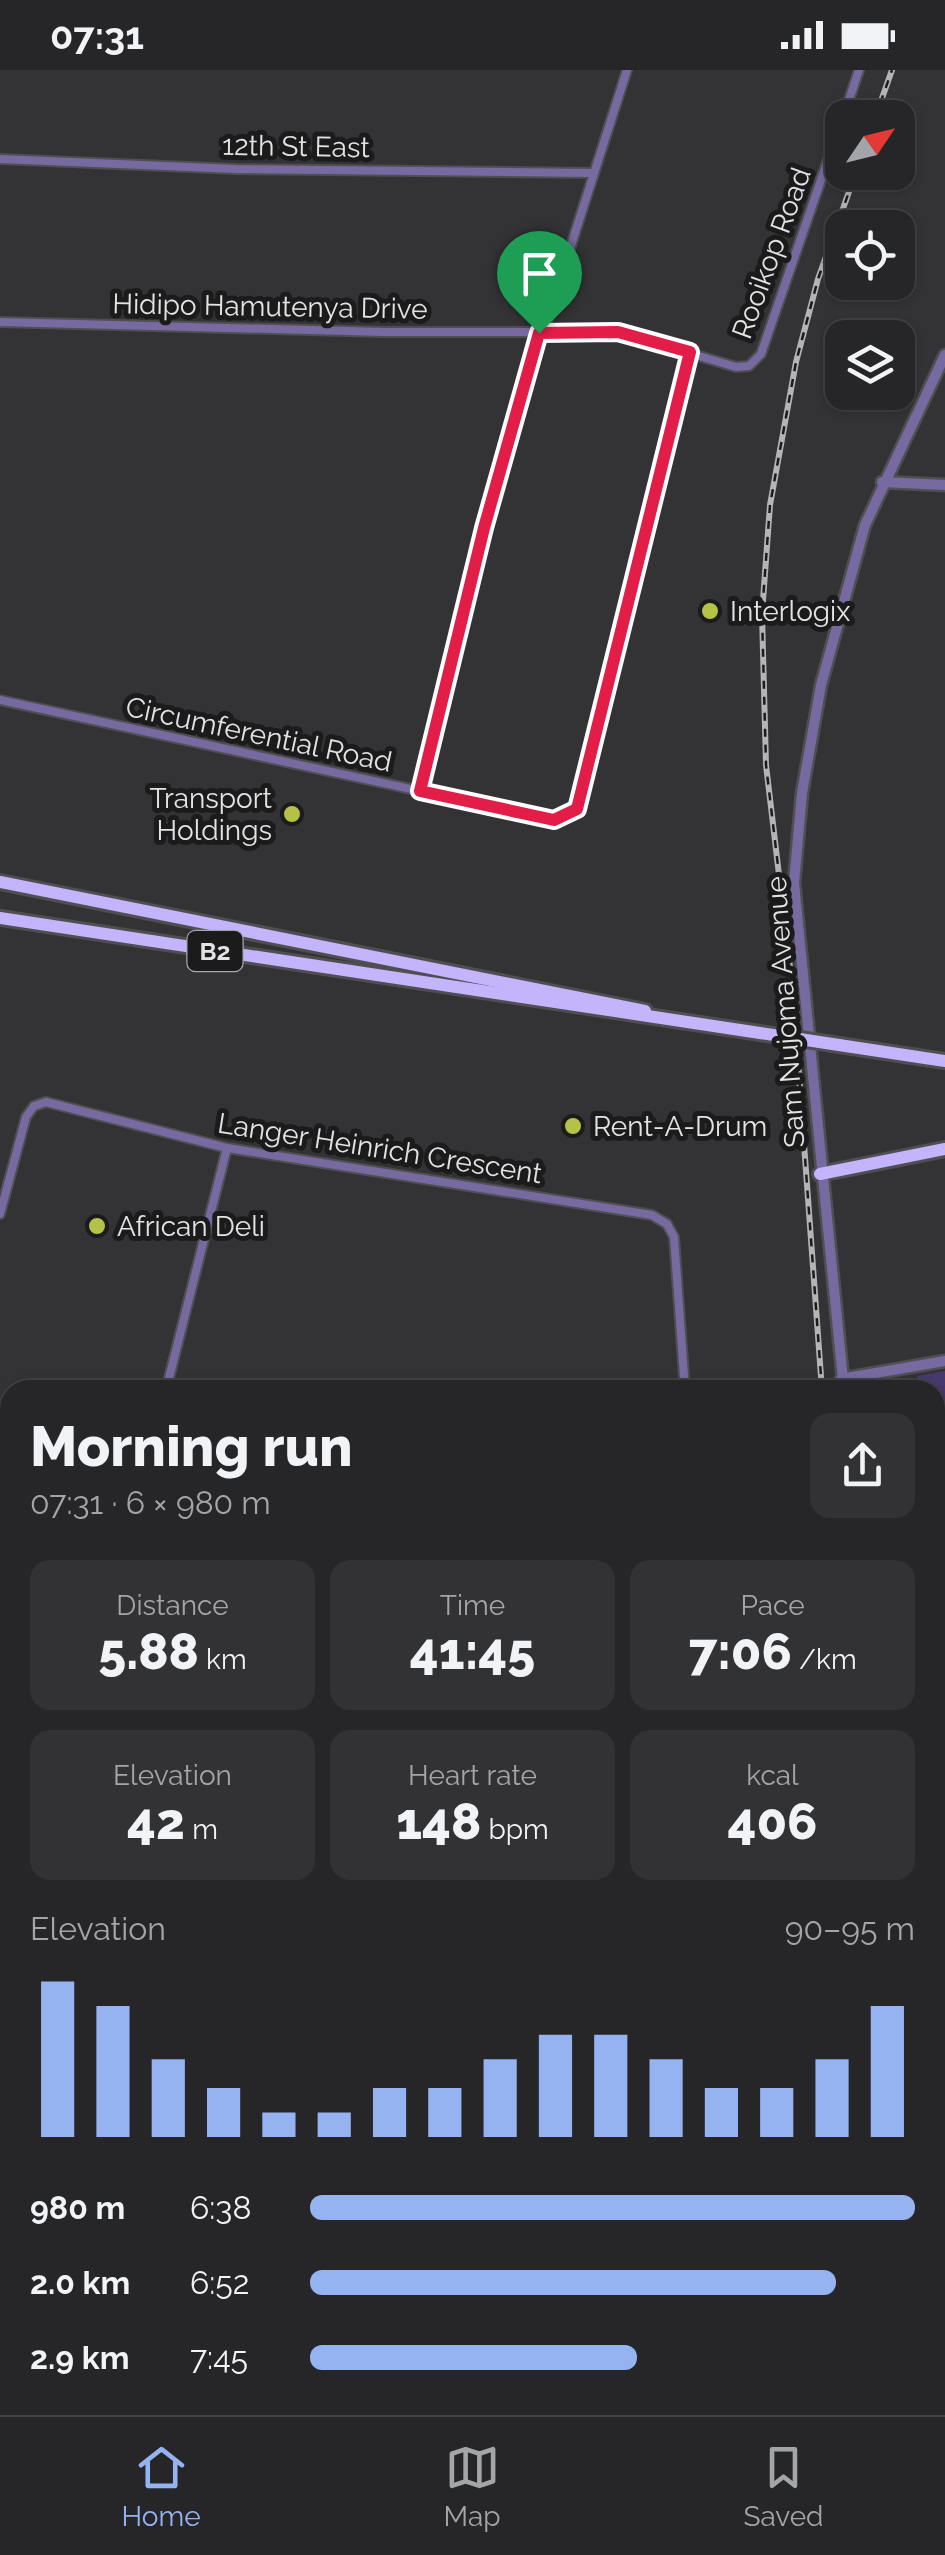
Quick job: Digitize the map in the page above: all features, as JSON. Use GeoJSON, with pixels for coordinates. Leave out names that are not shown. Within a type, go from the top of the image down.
{"type":"FeatureCollection","features":[{"type":"Feature","properties":{"kind":"highway","name":"B2"},"geometry":{"type":"LineString","coordinates":[[0,882],[615,1002],[670,1019]]}},
{"type":"Feature","properties":{"kind":"highway","name":"B2"},"geometry":{"type":"LineString","coordinates":[[0,918],[945,1061]]}},
{"type":"Feature","properties":{"kind":"highway"},"geometry":{"type":"LineString","coordinates":[[820,1174],[945,1149]]}},
{"type":"Feature","properties":{"kind":"street"},"geometry":{"type":"LineString","coordinates":[[420,791],[484,528],[539,333],[627,70]]}},
{"type":"Feature","properties":{"kind":"street","name":"Rooikop Road"},"geometry":{"type":"LineString","coordinates":[[849,100],[859,70]]}},
{"type":"Feature","properties":{"kind":"street","name":"12th St East"},"geometry":{"type":"LineString","coordinates":[[0,158],[236,168],[591,172]]}},
{"type":"Feature","properties":{"kind":"street","name":"Rooikop Road"},"geometry":{"type":"LineString","coordinates":[[539,333],[618,332],[736,366],[749,366],[761,354],[825,170]]}},
{"type":"Feature","properties":{"kind":"street","name":"Hidipo Hamutenya Drive"},"geometry":{"type":"LineString","coordinates":[[0,322],[539,333]]}},
{"type":"Feature","properties":{"kind":"street","name":"Circumferential Road"},"geometry":{"type":"LineString","coordinates":[[0,700],[554,820],[568,816],[577,809],[690,352]]}},
{"type":"Feature","properties":{"kind":"street","name":"Sam Nujoma Avenue"},"geometry":{"type":"LineString","coordinates":[[841,1380],[795,872],[802,792],[843,592],[882,482],[945,355]]}},
{"type":"Feature","properties":{"kind":"street"},"geometry":{"type":"LineString","coordinates":[[882,482],[945,485]]}},
{"type":"Feature","properties":{"kind":"street","name":"Langer Heinrich Crescent"},"geometry":{"type":"LineString","coordinates":[[0,1214],[26,1117],[34,1106],[46,1102],[227,1148],[652,1215],[667,1224],[674,1237],[685,1380]]}},
{"type":"Feature","properties":{"kind":"street"},"geometry":{"type":"LineString","coordinates":[[169,1380],[227,1148]]}},
{"type":"Feature","properties":{"kind":"street"},"geometry":{"type":"LineString","coordinates":[[863,1380],[945,1361]]}},
{"type":"Feature","properties":{"kind":"shaded area"},"geometry":{"type":"Polygon","coordinates":[[[945,1371],[945,1380],[917,1380],[917,1376],[945,1371]]]}},
{"type":"Feature","properties":{"kind":"railway"},"geometry":{"type":"LineString","coordinates":[[881,100],[892,70]]}},
{"type":"Feature","properties":{"kind":"railway"},"geometry":{"type":"LineString","coordinates":[[821,1380],[793,993],[766,765],[762,614],[770,505],[796,362],[818,279],[850,190]]}},
{"type":"Feature","properties":{"kind":"place","name":"Interlogix"},"geometry":{"type":"Point","coordinates":[710,611]}},
{"type":"Feature","properties":{"kind":"place","name":"Transport Holdings"},"geometry":{"type":"Point","coordinates":[292,814]}},
{"type":"Feature","properties":{"kind":"place","name":"Rent-A-Drum"},"geometry":{"type":"Point","coordinates":[573,1126]}},
{"type":"Feature","properties":{"kind":"place","name":"African Deli"},"geometry":{"type":"Point","coordinates":[97,1226]}},
{"type":"Feature","properties":{"kind":"route"},"geometry":{"type":"LineString","coordinates":[[618,332],[690,352],[577,809],[554,820],[420,791],[484,528],[539,333],[618,332]]}}]}
